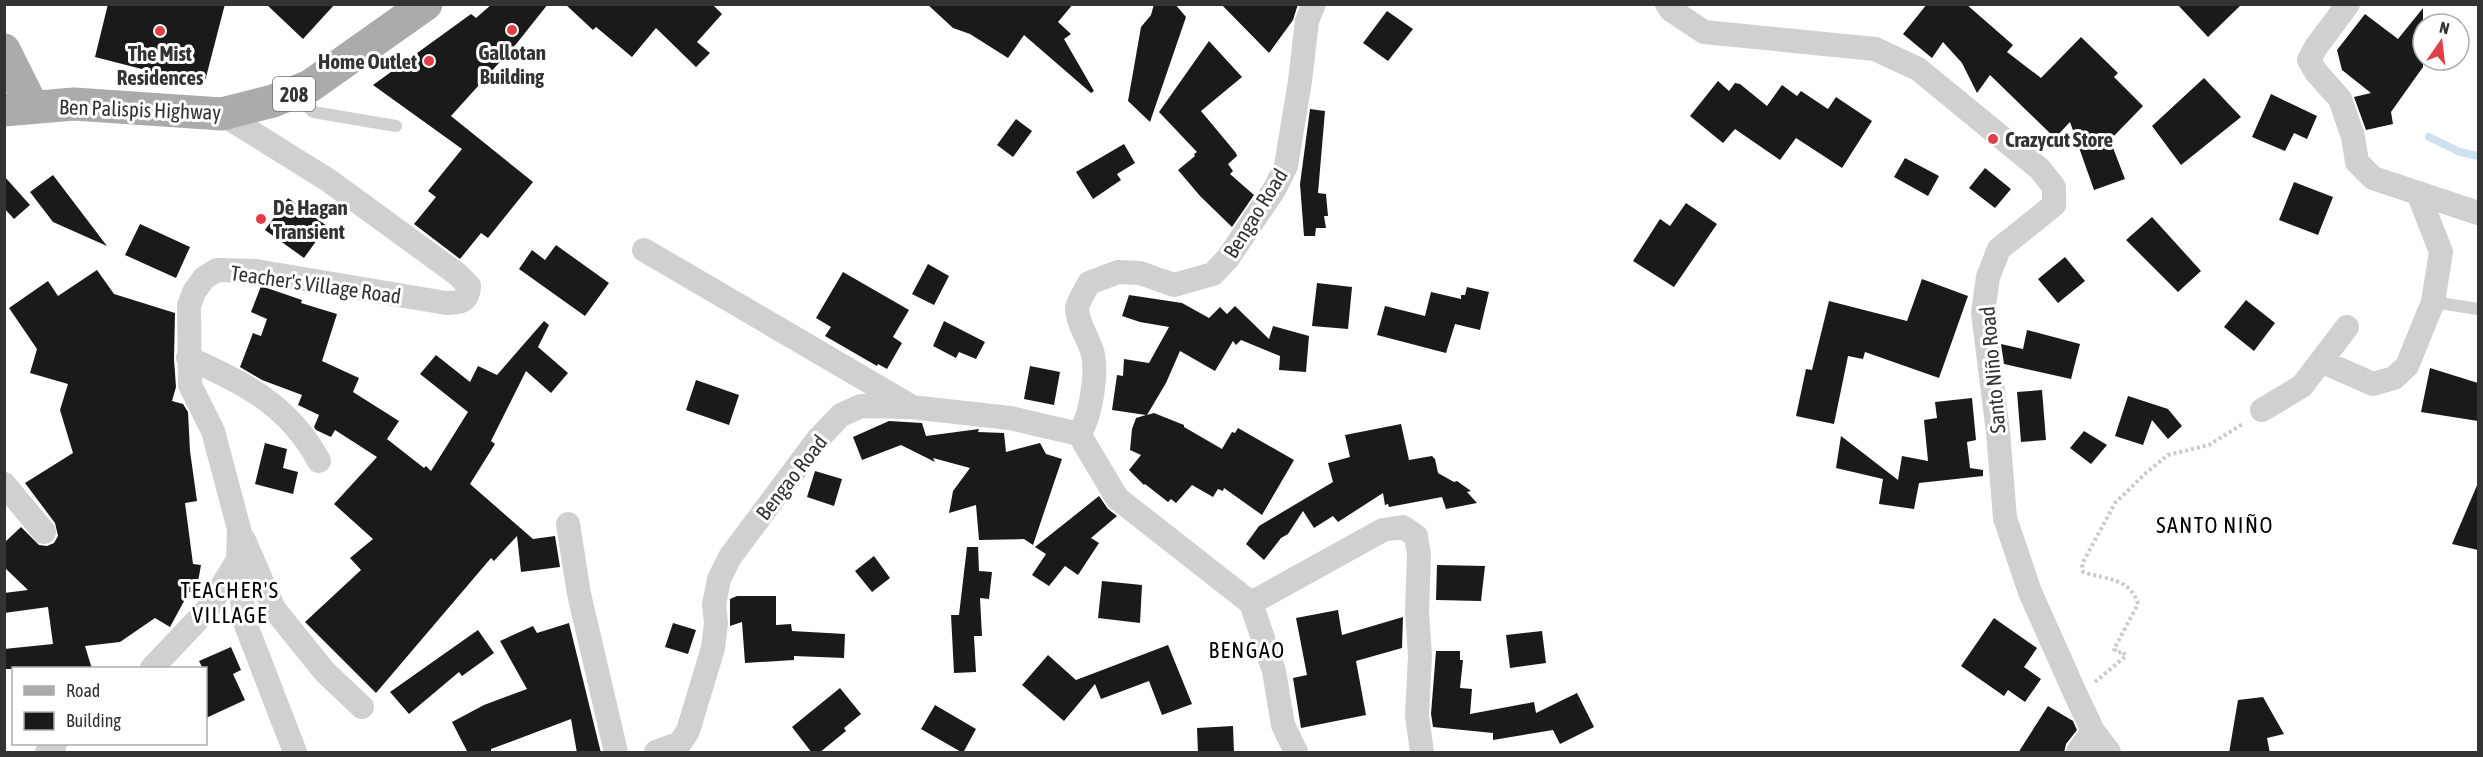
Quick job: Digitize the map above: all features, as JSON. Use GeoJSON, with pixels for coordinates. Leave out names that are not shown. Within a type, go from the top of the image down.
{"type":"FeatureCollection","features":[{"type":"Feature","properties":{"kind":"main road","name":"Ben Palispis Highway"},"geometry":{"type":"LineString","coordinates":[[18,108],[74,104],[222,114],[294,94],[368,47],[426,4]]}},
{"type":"Feature","properties":{"kind":"main road"},"geometry":{"type":"LineString","coordinates":[[4,50],[18,108]]}},
{"type":"Feature","properties":{"kind":"street","name":"Bengao Road"},"geometry":{"type":"LineString","coordinates":[[656,753],[680,743],[688,731],[712,648],[716,623],[714,605],[719,579],[730,557],[818,439],[841,415],[861,406],[911,407],[1010,418],[1080,435],[1086,419],[1095,371],[1093,351],[1080,322],[1077,307],[1089,283],[1118,272],[1140,273],[1174,285],[1213,274],[1228,258],[1274,190],[1286,166],[1297,103],[1307,21],[1314,4]]}},
{"type":"Feature","properties":{"kind":"street","name":"Santo Niño Road"},"geometry":{"type":"LineString","coordinates":[[1667,4],[1671,10],[1704,32],[1875,50],[1918,69],[2040,169],[2054,187],[2054,205],[1999,249],[1988,277],[1983,313],[1998,432],[2005,518],[2030,592],[2093,731],[2109,753]]}},
{"type":"Feature","properties":{"kind":"street"},"geometry":{"type":"LineString","coordinates":[[2348,4],[2309,60],[2316,72],[2340,99],[2353,137],[2357,162],[2373,178],[2478,213]]}},
{"type":"Feature","properties":{"kind":"street","name":"Teacher's Village Road"},"geometry":{"type":"LineString","coordinates":[[222,114],[328,180],[457,273],[470,286],[469,294],[460,303],[446,303],[256,271],[217,270],[204,278],[194,292],[189,306],[190,385],[213,430],[239,530],[238,561],[244,620],[295,753]]}},
{"type":"Feature","properties":{"kind":"street"},"geometry":{"type":"LineString","coordinates":[[2323,362],[2373,384],[2394,378],[2407,366],[2433,302],[2441,252],[2418,193]]}},
{"type":"Feature","properties":{"kind":"street"},"geometry":{"type":"LineString","coordinates":[[644,250],[911,407]]}},
{"type":"Feature","properties":{"kind":"street"},"geometry":{"type":"LineString","coordinates":[[2262,410],[2302,386],[2323,362],[2347,327]]}},
{"type":"Feature","properties":{"kind":"street"},"geometry":{"type":"LineString","coordinates":[[188,358],[234,378],[265,397],[297,427],[320,461]]}},
{"type":"Feature","properties":{"kind":"street"},"geometry":{"type":"LineString","coordinates":[[1080,435],[1117,498],[1251,603],[1274,671],[1283,725],[1296,753]]}},
{"type":"Feature","properties":{"kind":"street"},"geometry":{"type":"LineString","coordinates":[[4,484],[44,532]]}},
{"type":"Feature","properties":{"kind":"street"},"geometry":{"type":"LineString","coordinates":[[568,524],[579,594],[616,753]]}},
{"type":"Feature","properties":{"kind":"street"},"geometry":{"type":"LineString","coordinates":[[1251,603],[1383,530],[1403,527],[1416,536],[1419,555],[1417,611],[1420,656],[1417,715],[1422,753]]}},
{"type":"Feature","properties":{"kind":"street"},"geometry":{"type":"LineString","coordinates":[[239,530],[274,609],[324,672],[362,707]]}},
{"type":"Feature","properties":{"kind":"street"},"geometry":{"type":"LineString","coordinates":[[154,667],[207,610],[238,561]]}},
{"type":"Feature","properties":{"kind":"street"},"geometry":{"type":"LineString","coordinates":[[2078,753],[2093,731]]}},
{"type":"Feature","properties":{"kind":"lane"},"geometry":{"type":"LineString","coordinates":[[294,94],[313,112],[396,126]]}},
{"type":"Feature","properties":{"kind":"lane"},"geometry":{"type":"LineString","coordinates":[[2433,302],[2478,309]]}},
{"type":"Feature","properties":{"kind":"path"},"geometry":{"type":"LineString","coordinates":[[2075,693],[2100,678],[2126,656],[2122,651],[2118,653],[2114,649],[2138,604],[2128,585],[2083,572],[2082,564],[2115,502],[2168,455],[2209,445],[2262,410]]}},
{"type":"Feature","properties":{"kind":"building","name":"The Mist Residences"},"geometry":{"type":"Polygon","coordinates":[[[108,4],[225,4],[204,85],[95,57],[108,4]]]}},
{"type":"Feature","properties":{"kind":"building"},"geometry":{"type":"Polygon","coordinates":[[[266,4],[335,4],[303,39],[266,4]]]}},
{"type":"Feature","properties":{"kind":"building"},"geometry":{"type":"Polygon","coordinates":[[[492,4],[548,4],[517,43],[451,116],[533,182],[488,238],[481,233],[460,259],[414,224],[436,197],[428,191],[462,149],[373,85],[471,14],[476,18],[492,4]]]}},
{"type":"Feature","properties":{"kind":"building"},"geometry":{"type":"Polygon","coordinates":[[[565,4],[712,4],[722,14],[697,42],[710,53],[696,67],[656,28],[632,57],[596,27],[593,30],[565,4]]]}},
{"type":"Feature","properties":{"kind":"building"},"geometry":{"type":"Polygon","coordinates":[[[927,4],[1073,4],[1058,22],[1071,34],[1064,39],[1094,91],[1091,93],[1024,35],[1008,58],[970,34],[953,28],[927,4]]]}},
{"type":"Feature","properties":{"kind":"building"},"geometry":{"type":"Polygon","coordinates":[[[1154,4],[1175,4],[1186,17],[1150,122],[1128,101],[1141,27],[1151,15],[1154,4]]]}},
{"type":"Feature","properties":{"kind":"building"},"geometry":{"type":"Polygon","coordinates":[[[1221,4],[1298,4],[1293,20],[1269,53],[1221,4]]]}},
{"type":"Feature","properties":{"kind":"building"},"geometry":{"type":"Polygon","coordinates":[[[1927,4],[1966,4],[2013,45],[2007,52],[2041,78],[2081,37],[2118,73],[2114,77],[2143,106],[2110,140],[2125,179],[2094,190],[2070,122],[2055,138],[1990,75],[1977,93],[1962,63],[1943,42],[1932,58],[1903,34],[1927,4]]]}},
{"type":"Feature","properties":{"kind":"building"},"geometry":{"type":"Polygon","coordinates":[[[2177,4],[2242,4],[2208,37],[2177,4]]]}},
{"type":"Feature","properties":{"kind":"building"},"geometry":{"type":"Polygon","coordinates":[[[1387,11],[1413,29],[1388,61],[1363,43],[1387,11]]]}},
{"type":"Feature","properties":{"kind":"building"},"geometry":{"type":"Polygon","coordinates":[[[2365,14],[2398,39],[2411,23],[2411,72],[2419,72],[2391,112],[2393,124],[2366,130],[2354,97],[2371,93],[2342,70],[2337,50],[2365,14]]]}},
{"type":"Feature","properties":{"kind":"building"},"geometry":{"type":"Polygon","coordinates":[[[1209,41],[1242,77],[1201,111],[1236,153],[1237,156],[1228,164],[1233,171],[1230,174],[1254,195],[1232,227],[1200,196],[1178,170],[1197,152],[1159,112],[1209,41]]]}},
{"type":"Feature","properties":{"kind":"building"},"geometry":{"type":"Polygon","coordinates":[[[2204,78],[2241,117],[2181,165],[2152,126],[2204,78]]]}},
{"type":"Feature","properties":{"kind":"building"},"geometry":{"type":"Polygon","coordinates":[[[1718,81],[1729,91],[1735,83],[1740,84],[1767,106],[1782,85],[1797,96],[1801,91],[1828,109],[1836,97],[1872,121],[1842,168],[1796,138],[1780,160],[1735,129],[1723,143],[1690,116],[1718,81]]]}},
{"type":"Feature","properties":{"kind":"building"},"geometry":{"type":"Polygon","coordinates":[[[2271,94],[2317,116],[2307,139],[2294,133],[2285,151],[2252,137],[2271,94]]]}},
{"type":"Feature","properties":{"kind":"building"},"geometry":{"type":"Polygon","coordinates":[[[1310,109],[1325,111],[1318,193],[1326,194],[1328,216],[1324,216],[1326,228],[1316,228],[1315,236],[1304,236],[1300,184],[1310,109]]]}},
{"type":"Feature","properties":{"kind":"building"},"geometry":{"type":"Polygon","coordinates":[[[1016,119],[1032,131],[1013,157],[997,145],[1016,119]]]}},
{"type":"Feature","properties":{"kind":"building"},"geometry":{"type":"Polygon","coordinates":[[[1124,144],[1135,163],[1117,174],[1121,180],[1093,199],[1076,172],[1124,144]]]}},
{"type":"Feature","properties":{"kind":"building"},"geometry":{"type":"Polygon","coordinates":[[[1905,158],[1939,176],[1928,196],[1894,177],[1905,158]]]}},
{"type":"Feature","properties":{"kind":"building"},"geometry":{"type":"Polygon","coordinates":[[[1985,168],[2011,189],[1995,208],[1969,188],[1985,168]]]}},
{"type":"Feature","properties":{"kind":"building"},"geometry":{"type":"Polygon","coordinates":[[[53,175],[107,246],[53,222],[30,192],[53,175]]]}},
{"type":"Feature","properties":{"kind":"building"},"geometry":{"type":"Polygon","coordinates":[[[4,176],[30,205],[14,219],[4,208],[4,176]]]}},
{"type":"Feature","properties":{"kind":"building"},"geometry":{"type":"Polygon","coordinates":[[[2294,182],[2333,197],[2318,235],[2279,220],[2294,182]]]}},
{"type":"Feature","properties":{"kind":"building"},"geometry":{"type":"Polygon","coordinates":[[[288,198],[327,226],[304,258],[265,230],[288,198]]]}},
{"type":"Feature","properties":{"kind":"building"},"geometry":{"type":"Polygon","coordinates":[[[1686,203],[1717,224],[1674,287],[1633,261],[1660,219],[1670,226],[1686,203]]]}},
{"type":"Feature","properties":{"kind":"building"},"geometry":{"type":"Polygon","coordinates":[[[2152,217],[2201,271],[2178,292],[2126,240],[2152,217]]]}},
{"type":"Feature","properties":{"kind":"building"},"geometry":{"type":"Polygon","coordinates":[[[140,224],[190,247],[176,278],[125,255],[140,224]]]}},
{"type":"Feature","properties":{"kind":"building"},"geometry":{"type":"Polygon","coordinates":[[[556,245],[609,283],[585,316],[519,269],[532,250],[545,260],[556,245]]]}},
{"type":"Feature","properties":{"kind":"building"},"geometry":{"type":"Polygon","coordinates":[[[2065,257],[2085,281],[2058,303],[2038,279],[2065,257]]]}},
{"type":"Feature","properties":{"kind":"building"},"geometry":{"type":"Polygon","coordinates":[[[928,264],[949,276],[934,305],[912,294],[928,264]]]}},
{"type":"Feature","properties":{"kind":"building"},"geometry":{"type":"Polygon","coordinates":[[[97,270],[114,294],[175,313],[176,387],[172,401],[183,404],[188,412],[190,451],[197,501],[185,503],[193,564],[201,565],[196,593],[189,592],[170,627],[155,618],[120,642],[85,646],[91,667],[12,667],[12,669],[4,669],[4,649],[53,644],[48,607],[4,613],[4,593],[28,590],[4,567],[4,543],[21,527],[39,545],[47,546],[54,543],[58,536],[55,523],[25,483],[73,453],[60,410],[68,384],[30,373],[37,349],[9,308],[48,281],[58,296],[97,270]]]}},
{"type":"Feature","properties":{"kind":"building"},"geometry":{"type":"Polygon","coordinates":[[[843,272],[909,310],[893,337],[902,343],[887,369],[878,364],[877,366],[825,336],[831,327],[816,318],[843,272]]]}},
{"type":"Feature","properties":{"kind":"building"},"geometry":{"type":"Polygon","coordinates":[[[1922,279],[1968,296],[1939,378],[1865,352],[1863,359],[1848,356],[1834,424],[1796,416],[1806,369],[1812,370],[1829,301],[1907,321],[1922,279]]]}},
{"type":"Feature","properties":{"kind":"building"},"geometry":{"type":"Polygon","coordinates":[[[1317,283],[1352,287],[1348,329],[1312,326],[1317,283]]]}},
{"type":"Feature","properties":{"kind":"building"},"geometry":{"type":"Polygon","coordinates":[[[261,286],[302,300],[301,303],[337,314],[322,361],[359,378],[353,392],[399,421],[387,439],[431,471],[468,412],[420,374],[436,355],[470,382],[478,366],[497,375],[544,321],[549,325],[538,347],[568,373],[551,393],[526,371],[491,441],[495,444],[470,484],[533,539],[555,536],[560,567],[521,572],[517,536],[494,561],[491,558],[376,693],[305,622],[361,570],[350,558],[373,539],[334,504],[377,457],[335,430],[331,437],[316,430],[314,427],[319,415],[298,405],[302,395],[262,380],[240,367],[253,333],[261,336],[267,319],[251,312],[261,286]]]}},
{"type":"Feature","properties":{"kind":"building"},"geometry":{"type":"Polygon","coordinates":[[[1467,287],[1489,292],[1480,330],[1455,324],[1446,353],[1377,335],[1385,306],[1425,316],[1431,292],[1461,299],[1467,287]]]}},
{"type":"Feature","properties":{"kind":"building"},"geometry":{"type":"Polygon","coordinates":[[[1129,295],[1182,303],[1209,318],[1220,307],[1227,314],[1235,306],[1269,339],[1273,326],[1309,336],[1306,372],[1279,370],[1280,356],[1241,340],[1236,345],[1233,341],[1215,371],[1180,351],[1166,383],[1147,415],[1154,413],[1184,425],[1222,449],[1232,432],[1235,433],[1238,428],[1294,460],[1262,515],[1224,488],[1223,491],[1218,489],[1213,497],[1192,485],[1176,503],[1171,499],[1168,502],[1144,485],[1129,470],[1141,455],[1130,450],[1132,429],[1136,418],[1146,415],[1112,410],[1117,375],[1123,376],[1124,359],[1149,363],[1169,327],[1122,316],[1129,295]]]}},
{"type":"Feature","properties":{"kind":"building"},"geometry":{"type":"Polygon","coordinates":[[[2246,300],[2275,323],[2254,351],[2224,327],[2246,300]]]}},
{"type":"Feature","properties":{"kind":"building"},"geometry":{"type":"Polygon","coordinates":[[[944,321],[985,342],[976,359],[959,352],[956,358],[933,346],[944,321]]]}},
{"type":"Feature","properties":{"kind":"building"},"geometry":{"type":"Polygon","coordinates":[[[2027,330],[2080,344],[2071,379],[2004,364],[2001,344],[2023,349],[2027,330]]]}},
{"type":"Feature","properties":{"kind":"building"},"geometry":{"type":"Polygon","coordinates":[[[1030,366],[1060,372],[1054,405],[1024,399],[1030,366]]]}},
{"type":"Feature","properties":{"kind":"building"},"geometry":{"type":"Polygon","coordinates":[[[2430,368],[2478,383],[2478,421],[2421,412],[2430,368]]]}},
{"type":"Feature","properties":{"kind":"building"},"geometry":{"type":"Polygon","coordinates":[[[696,380],[739,395],[729,425],[686,410],[696,380]]]}},
{"type":"Feature","properties":{"kind":"building"},"geometry":{"type":"Polygon","coordinates":[[[2042,390],[2046,440],[2021,442],[2017,392],[2042,390]]]}},
{"type":"Feature","properties":{"kind":"building"},"geometry":{"type":"Polygon","coordinates":[[[2128,396],[2168,409],[2182,426],[2168,439],[2152,420],[2143,445],[2115,436],[2128,396]]]}},
{"type":"Feature","properties":{"kind":"building"},"geometry":{"type":"Polygon","coordinates":[[[1972,398],[1976,440],[1967,442],[1970,468],[1983,470],[1983,476],[1919,483],[1914,509],[1879,504],[1883,479],[1836,468],[1841,436],[1898,480],[1902,456],[1928,461],[1924,420],[1937,418],[1935,402],[1972,398]]]}},
{"type":"Feature","properties":{"kind":"building"},"geometry":{"type":"Polygon","coordinates":[[[889,421],[922,423],[926,436],[979,429],[978,432],[1004,433],[1006,452],[1040,443],[1046,454],[1062,459],[1033,545],[1024,539],[979,540],[976,505],[949,513],[953,491],[970,468],[933,458],[935,462],[901,445],[862,460],[853,437],[889,421]]]}},
{"type":"Feature","properties":{"kind":"building"},"geometry":{"type":"Polygon","coordinates":[[[1401,424],[1409,460],[1432,456],[1435,459],[1438,473],[1454,482],[1457,481],[1471,491],[1467,492],[1477,503],[1446,509],[1442,497],[1389,507],[1388,504],[1385,505],[1383,493],[1338,522],[1333,516],[1314,528],[1303,511],[1288,534],[1281,538],[1264,560],[1246,544],[1259,526],[1333,482],[1328,463],[1350,457],[1345,435],[1401,424]]]}},
{"type":"Feature","properties":{"kind":"building"},"geometry":{"type":"Polygon","coordinates":[[[2084,431],[2107,445],[2091,464],[2070,448],[2084,431]]]}},
{"type":"Feature","properties":{"kind":"building"},"geometry":{"type":"Polygon","coordinates":[[[265,443],[287,449],[283,468],[298,472],[293,494],[255,484],[265,443]]]}},
{"type":"Feature","properties":{"kind":"building"},"geometry":{"type":"Polygon","coordinates":[[[815,471],[842,479],[834,506],[807,497],[815,471]]]}},
{"type":"Feature","properties":{"kind":"building"},"geometry":{"type":"Polygon","coordinates":[[[2478,483],[2478,550],[2452,544],[2478,483]]]}},
{"type":"Feature","properties":{"kind":"building"},"geometry":{"type":"Polygon","coordinates":[[[1099,496],[1108,509],[1117,516],[1091,538],[1099,543],[1078,575],[1065,566],[1049,586],[1032,575],[1046,554],[1035,547],[1099,496]]]}},
{"type":"Feature","properties":{"kind":"building"},"geometry":{"type":"Polygon","coordinates":[[[967,547],[978,547],[979,571],[992,572],[989,599],[980,598],[982,636],[974,636],[976,672],[954,673],[951,615],[959,615],[967,547]]]}},
{"type":"Feature","properties":{"kind":"building"},"geometry":{"type":"Polygon","coordinates":[[[874,556],[890,578],[872,592],[855,571],[874,556]]]}},
{"type":"Feature","properties":{"kind":"building"},"geometry":{"type":"Polygon","coordinates":[[[1437,565],[1485,566],[1481,601],[1436,600],[1437,565]]]}},
{"type":"Feature","properties":{"kind":"building"},"geometry":{"type":"Polygon","coordinates":[[[1102,581],[1142,585],[1140,623],[1098,618],[1102,581]]]}},
{"type":"Feature","properties":{"kind":"building"},"geometry":{"type":"Polygon","coordinates":[[[737,596],[776,596],[776,625],[791,624],[792,631],[845,634],[844,658],[794,656],[794,660],[745,663],[742,622],[730,626],[730,599],[737,596]]]}},
{"type":"Feature","properties":{"kind":"building"},"geometry":{"type":"Polygon","coordinates":[[[1338,610],[1342,635],[1403,617],[1402,648],[1356,661],[1366,715],[1301,728],[1293,678],[1307,675],[1296,618],[1338,610]]]}},
{"type":"Feature","properties":{"kind":"building"},"geometry":{"type":"Polygon","coordinates":[[[1994,618],[2037,648],[2024,667],[2041,679],[2025,702],[2008,690],[2004,696],[1961,666],[1994,618]]]}},
{"type":"Feature","properties":{"kind":"building"},"geometry":{"type":"Polygon","coordinates":[[[569,623],[601,753],[577,753],[571,719],[491,749],[491,753],[468,753],[452,722],[484,705],[527,689],[500,641],[533,626],[537,633],[569,623]]]}},
{"type":"Feature","properties":{"kind":"building"},"geometry":{"type":"Polygon","coordinates":[[[673,623],[696,630],[688,654],[665,647],[673,623]]]}},
{"type":"Feature","properties":{"kind":"building"},"geometry":{"type":"Polygon","coordinates":[[[478,630],[494,653],[462,676],[459,672],[409,714],[390,692],[478,630]]]}},
{"type":"Feature","properties":{"kind":"building"},"geometry":{"type":"Polygon","coordinates":[[[1542,631],[1546,663],[1510,668],[1506,635],[1542,631]]]}},
{"type":"Feature","properties":{"kind":"building"},"geometry":{"type":"Polygon","coordinates":[[[1168,645],[1192,704],[1162,715],[1149,681],[1101,699],[1095,684],[1064,721],[1022,685],[1048,655],[1076,680],[1168,645]]]}},
{"type":"Feature","properties":{"kind":"building"},"geometry":{"type":"Polygon","coordinates":[[[231,647],[241,670],[233,674],[245,700],[207,718],[207,667],[202,667],[199,661],[231,647]]]}},
{"type":"Feature","properties":{"kind":"building"},"geometry":{"type":"Polygon","coordinates":[[[1436,651],[1460,651],[1460,660],[1463,660],[1460,688],[1472,689],[1470,714],[1534,702],[1536,713],[1577,693],[1594,727],[1560,744],[1553,730],[1493,740],[1493,733],[1433,727],[1431,714],[1436,651]]]}},
{"type":"Feature","properties":{"kind":"building"},"geometry":{"type":"Polygon","coordinates":[[[840,688],[861,714],[844,728],[846,731],[819,753],[812,753],[792,727],[840,688]]]}},
{"type":"Feature","properties":{"kind":"building"},"geometry":{"type":"Polygon","coordinates":[[[2263,697],[2284,734],[2267,738],[2270,753],[2229,753],[2238,700],[2263,697]]]}},
{"type":"Feature","properties":{"kind":"building"},"geometry":{"type":"Polygon","coordinates":[[[935,705],[976,729],[963,753],[921,729],[935,705]]]}},
{"type":"Feature","properties":{"kind":"building"},"geometry":{"type":"Polygon","coordinates":[[[2048,706],[2073,721],[2077,730],[2066,744],[2064,753],[2018,753],[2048,706]]]}},
{"type":"Feature","properties":{"kind":"building"},"geometry":{"type":"Polygon","coordinates":[[[1233,726],[1234,753],[1198,753],[1197,728],[1233,726]]]}},
{"type":"Feature","properties":{"kind":"waterway"},"geometry":{"type":"LineString","coordinates":[[2429,137],[2460,152],[2478,156]]}},
{"type":"Feature","properties":{"kind":"place","name":"Gallotan Building"},"geometry":{"type":"Point","coordinates":[512,30]}},
{"type":"Feature","properties":{"kind":"place","name":"The Mist Residences"},"geometry":{"type":"Point","coordinates":[160,31]}},
{"type":"Feature","properties":{"kind":"place","name":"Home Outlet"},"geometry":{"type":"Point","coordinates":[429,61]}},
{"type":"Feature","properties":{"kind":"place","name":"Crazycut Store"},"geometry":{"type":"Point","coordinates":[1993,139]}},
{"type":"Feature","properties":{"kind":"place","name":"De Hagan Transient"},"geometry":{"type":"Point","coordinates":[261,219]}},
{"type":"Feature","properties":{"kind":"district","name":"SANTO NIÑO"},"geometry":{"type":"Point","coordinates":[2215,525]}},
{"type":"Feature","properties":{"kind":"district","name":"TEACHER'S VILLAGE"},"geometry":{"type":"Point","coordinates":[230,602]}},
{"type":"Feature","properties":{"kind":"district","name":"BENGAO"},"geometry":{"type":"Point","coordinates":[1247,650]}}]}
